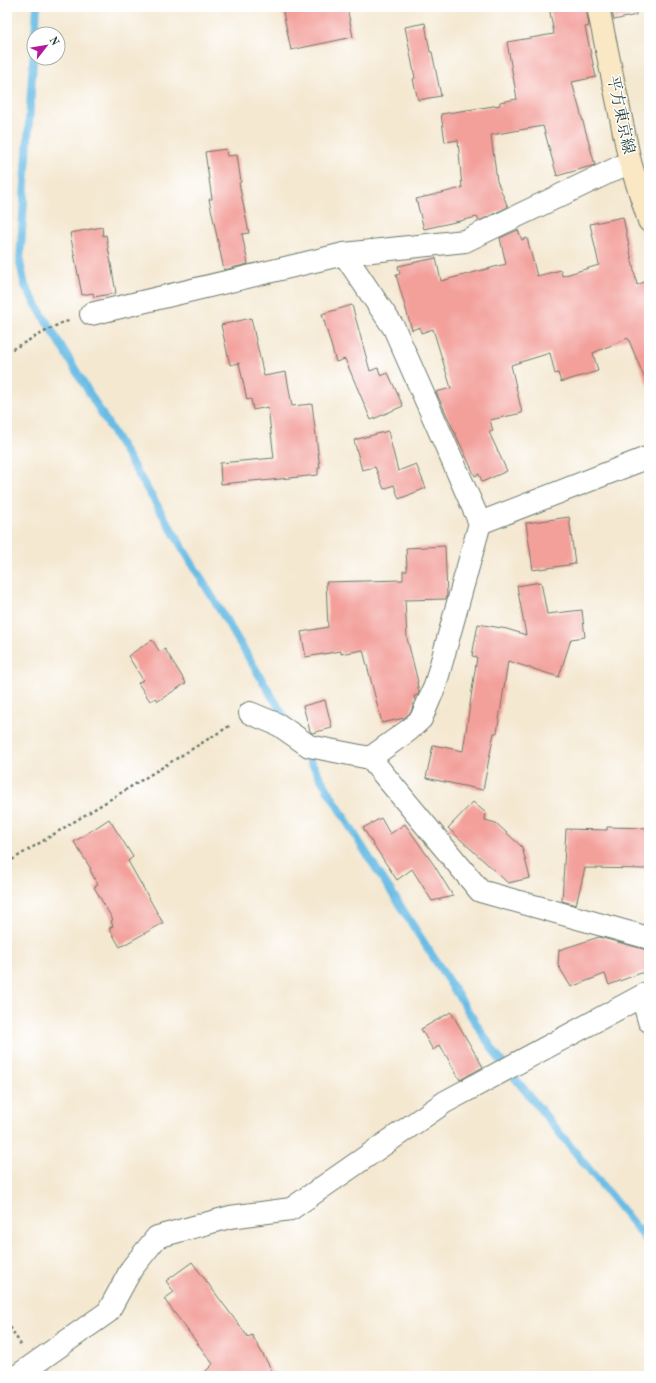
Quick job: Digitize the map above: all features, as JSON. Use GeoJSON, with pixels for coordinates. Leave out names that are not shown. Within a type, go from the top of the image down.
{"type":"FeatureCollection","features":[{"type":"Feature","properties":{"kind":"main road","name":"平方東京線"},"geometry":{"type":"LineString","coordinates":[[598,7],[630,162],[649,221]]}},
{"type":"Feature","properties":{"kind":"street"},"geometry":{"type":"LineString","coordinates":[[90,314],[344,254],[465,240],[630,162]]}},
{"type":"Feature","properties":{"kind":"street"},"geometry":{"type":"LineString","coordinates":[[344,254],[394,328],[480,523],[435,686],[421,719],[409,730],[370,758]]}},
{"type":"Feature","properties":{"kind":"street"},"geometry":{"type":"LineString","coordinates":[[480,523],[649,457]]}},
{"type":"Feature","properties":{"kind":"street"},"geometry":{"type":"LineString","coordinates":[[250,714],[278,725],[309,746],[370,758],[480,891],[649,938]]}},
{"type":"Feature","properties":{"kind":"street"},"geometry":{"type":"LineString","coordinates":[[17,1376],[108,1312],[132,1268],[157,1236],[230,1217],[291,1209],[445,1102],[646,994],[649,1021]]}},
{"type":"Feature","properties":{"kind":"path"},"geometry":{"type":"LineString","coordinates":[[7,352],[61,323],[90,314]]}},
{"type":"Feature","properties":{"kind":"path"},"geometry":{"type":"LineString","coordinates":[[7,863],[250,714]]}},
{"type":"Feature","properties":{"kind":"building"},"geometry":{"type":"Polygon","coordinates":[[[282,7],[347,7],[353,37],[291,50],[282,7]]]}},
{"type":"Feature","properties":{"kind":"building"},"geometry":{"type":"Polygon","coordinates":[[[549,7],[586,7],[589,26],[585,27],[596,77],[572,82],[595,165],[557,176],[543,126],[491,135],[497,181],[508,207],[479,221],[477,217],[424,229],[416,199],[462,188],[458,140],[445,142],[441,114],[500,105],[500,102],[517,99],[507,42],[554,34],[549,7]]]}},
{"type":"Feature","properties":{"kind":"building"},"geometry":{"type":"Polygon","coordinates":[[[611,7],[635,7],[636,15],[614,20],[611,7]]]}},
{"type":"Feature","properties":{"kind":"building"},"geometry":{"type":"Polygon","coordinates":[[[425,23],[430,52],[432,52],[441,96],[418,100],[413,79],[415,78],[405,27],[425,23]]]}},
{"type":"Feature","properties":{"kind":"building"},"geometry":{"type":"Polygon","coordinates":[[[226,149],[227,156],[237,155],[241,182],[239,183],[249,233],[242,234],[248,264],[224,270],[209,199],[212,199],[205,152],[226,149]]]}},
{"type":"Feature","properties":{"kind":"building"},"geometry":{"type":"Polygon","coordinates":[[[623,217],[637,285],[649,280],[649,389],[628,338],[593,353],[598,371],[561,382],[558,373],[555,374],[550,353],[511,365],[522,413],[490,420],[493,431],[489,432],[507,471],[482,482],[479,474],[475,476],[436,392],[451,388],[433,329],[421,333],[420,327],[412,330],[396,275],[400,274],[398,266],[436,258],[441,281],[506,264],[500,238],[518,230],[522,240],[527,238],[537,276],[561,270],[562,276],[599,265],[590,224],[623,217]]]}},
{"type":"Feature","properties":{"kind":"building"},"geometry":{"type":"Polygon","coordinates":[[[102,227],[103,236],[106,235],[116,293],[94,297],[93,293],[82,295],[70,233],[102,227]]]}},
{"type":"Feature","properties":{"kind":"building"},"geometry":{"type":"Polygon","coordinates":[[[352,305],[370,371],[378,368],[381,376],[388,373],[403,406],[371,420],[345,359],[336,362],[322,314],[352,305]]]}},
{"type":"Feature","properties":{"kind":"building"},"geometry":{"type":"Polygon","coordinates":[[[251,318],[264,376],[286,372],[292,406],[312,404],[320,468],[318,468],[318,475],[221,484],[220,463],[274,458],[268,407],[253,410],[251,399],[247,400],[239,363],[230,365],[221,325],[251,318]]]}},
{"type":"Feature","properties":{"kind":"building"},"geometry":{"type":"Polygon","coordinates":[[[388,431],[398,471],[416,464],[426,488],[399,499],[394,485],[384,489],[375,467],[362,470],[354,440],[388,431]]]}},
{"type":"Feature","properties":{"kind":"building"},"geometry":{"type":"Polygon","coordinates":[[[569,517],[575,564],[533,570],[526,523],[569,517]]]}},
{"type":"Feature","properties":{"kind":"building"},"geometry":{"type":"Polygon","coordinates":[[[445,546],[446,599],[405,600],[407,638],[418,682],[418,695],[414,696],[415,700],[411,712],[404,718],[382,723],[363,650],[341,654],[341,651],[306,657],[301,632],[328,627],[326,582],[403,580],[403,571],[407,571],[406,548],[445,546]]]}},
{"type":"Feature","properties":{"kind":"building"},"geometry":{"type":"Polygon","coordinates":[[[541,582],[547,614],[582,610],[585,637],[571,639],[559,677],[508,661],[497,733],[494,733],[483,790],[426,778],[433,745],[463,751],[477,657],[472,656],[478,624],[507,629],[526,635],[517,586],[541,582]]]}},
{"type":"Feature","properties":{"kind":"building"},"geometry":{"type":"Polygon","coordinates":[[[152,640],[160,652],[165,649],[186,683],[158,701],[156,698],[150,701],[138,683],[143,680],[128,656],[152,640]]]}},
{"type":"Feature","properties":{"kind":"building"},"geometry":{"type":"Polygon","coordinates":[[[325,700],[332,728],[312,733],[310,731],[303,706],[325,700]]]}},
{"type":"Feature","properties":{"kind":"building"},"geometry":{"type":"Polygon","coordinates":[[[473,802],[486,813],[485,820],[496,823],[522,847],[530,878],[508,883],[448,828],[473,802]]]}},
{"type":"Feature","properties":{"kind":"building"},"geometry":{"type":"Polygon","coordinates":[[[381,818],[390,834],[405,824],[434,865],[453,896],[432,901],[412,869],[397,880],[363,828],[381,818]]]}},
{"type":"Feature","properties":{"kind":"building"},"geometry":{"type":"Polygon","coordinates":[[[109,819],[133,857],[128,861],[163,923],[120,947],[109,928],[113,926],[111,921],[113,920],[94,887],[98,885],[90,870],[91,869],[74,842],[109,819]]]}},
{"type":"Feature","properties":{"kind":"building"},"geometry":{"type":"Polygon","coordinates":[[[607,827],[649,828],[649,869],[585,868],[576,905],[562,901],[566,829],[607,830],[607,827]]]}},
{"type":"Feature","properties":{"kind":"building"},"geometry":{"type":"Polygon","coordinates":[[[599,937],[647,950],[649,956],[649,970],[609,985],[605,974],[571,987],[558,965],[559,950],[599,937]]]}},
{"type":"Feature","properties":{"kind":"building"},"geometry":{"type":"Polygon","coordinates":[[[451,1012],[483,1067],[460,1080],[440,1045],[433,1050],[421,1029],[451,1012]]]}},
{"type":"Feature","properties":{"kind":"building"},"geometry":{"type":"Polygon","coordinates":[[[192,1262],[248,1337],[252,1335],[275,1376],[201,1376],[213,1364],[164,1299],[174,1292],[166,1281],[192,1262]]]}},
{"type":"Feature","properties":{"kind":"waterway"},"geometry":{"type":"LineString","coordinates":[[36,26],[37,7]]}},
{"type":"Feature","properties":{"kind":"waterway"},"geometry":{"type":"LineString","coordinates":[[33,66],[20,262],[25,286],[288,723]]}},
{"type":"Feature","properties":{"kind":"waterway"},"geometry":{"type":"LineString","coordinates":[[303,749],[361,845],[497,1056],[649,1243]]}}]}
